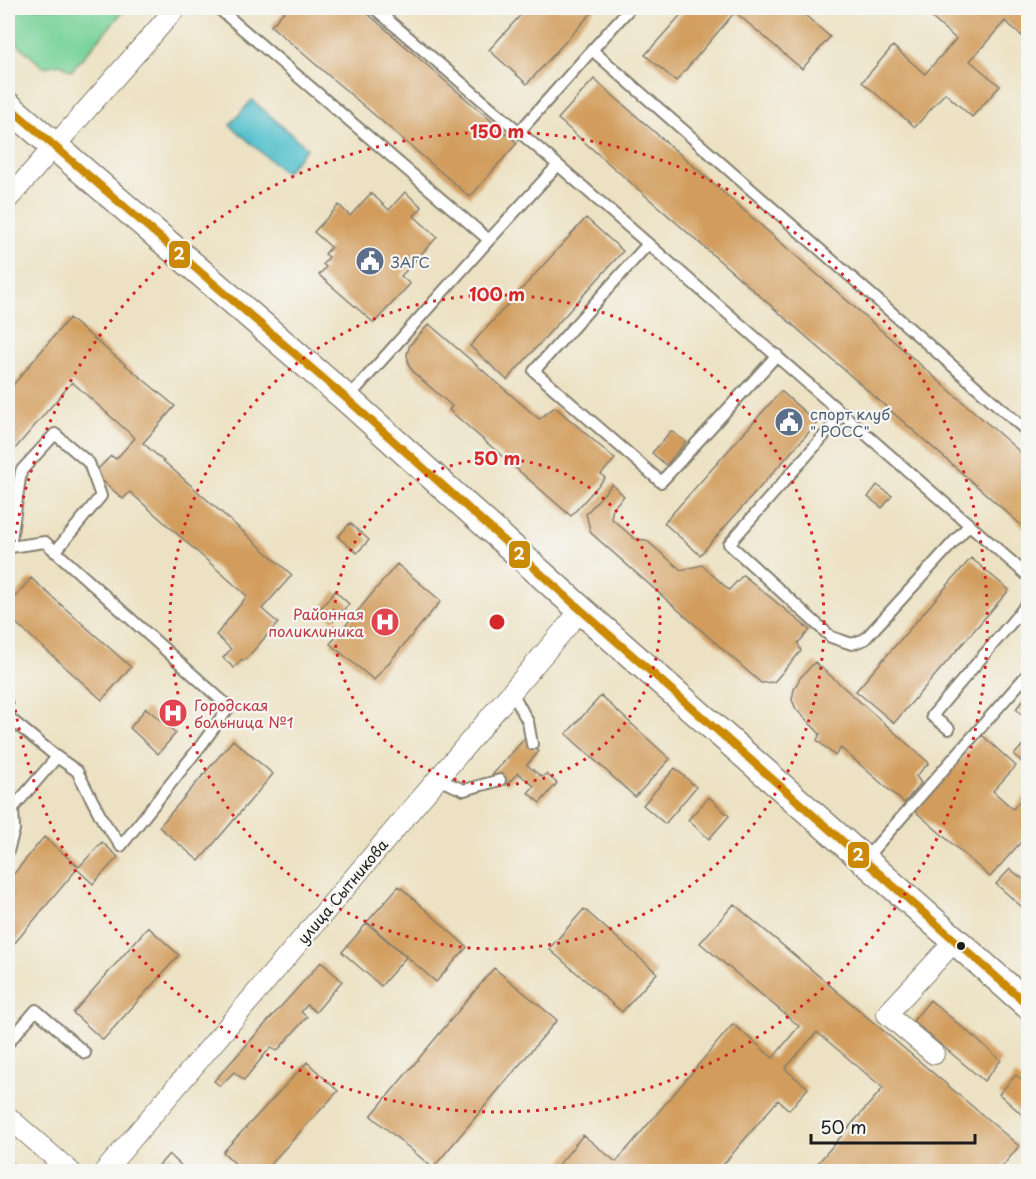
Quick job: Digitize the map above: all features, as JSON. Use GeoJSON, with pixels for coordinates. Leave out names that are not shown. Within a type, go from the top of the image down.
{"type":"FeatureCollection","features":[{"type":"Feature","properties":{"kind":"street"},"geometry":{"type":"LineString","coordinates":[[8,199],[176,8]]}},
{"type":"Feature","properties":{"kind":"street"},"geometry":{"type":"LineString","coordinates":[[8,106],[347,399],[581,610],[1029,1005]]}},
{"type":"Feature","properties":{"kind":"street","name":"улица Сытникова"},"geometry":{"type":"LineString","coordinates":[[104,1172],[581,610]]}},
{"type":"Feature","properties":{"kind":"street"},"geometry":{"type":"LineString","coordinates":[[934,1054],[887,1014],[955,941]]}},
{"type":"Feature","properties":{"kind":"street"},"geometry":{"type":"LineString","coordinates":[[8,1117],[70,1172]]}},
{"type":"Feature","properties":{"kind":"lane"},"geometry":{"type":"LineString","coordinates":[[218,8],[489,240]]}},
{"type":"Feature","properties":{"kind":"lane"},"geometry":{"type":"LineString","coordinates":[[374,8],[386,11],[519,132],[1029,576]]}},
{"type":"Feature","properties":{"kind":"lane"},"geometry":{"type":"LineString","coordinates":[[519,132],[630,8]]}},
{"type":"Feature","properties":{"kind":"lane"},"geometry":{"type":"LineString","coordinates":[[592,50],[1029,432]]}},
{"type":"Feature","properties":{"kind":"lane"},"geometry":{"type":"LineString","coordinates":[[347,399],[558,165]]}},
{"type":"Feature","properties":{"kind":"lane"},"geometry":{"type":"LineString","coordinates":[[648,243],[534,371],[661,482],[777,355]]}},
{"type":"Feature","properties":{"kind":"lane"},"geometry":{"type":"LineString","coordinates":[[844,413],[729,544],[831,637],[852,644],[865,639],[969,525]]}},
{"type":"Feature","properties":{"kind":"lane"},"geometry":{"type":"LineString","coordinates":[[8,717],[77,771],[102,819],[121,846],[229,707],[55,552],[45,542],[9,548],[21,471],[55,434],[89,463],[101,496],[55,552]]}},
{"type":"Feature","properties":{"kind":"lane"},"geometry":{"type":"LineString","coordinates":[[949,729],[932,716],[1029,603]]}},
{"type":"Feature","properties":{"kind":"lane"},"geometry":{"type":"LineString","coordinates":[[864,860],[1026,676],[1029,677]]}},
{"type":"Feature","properties":{"kind":"lane"},"geometry":{"type":"LineString","coordinates":[[512,692],[528,722],[532,744]]}},
{"type":"Feature","properties":{"kind":"lane"},"geometry":{"type":"LineString","coordinates":[[8,851],[14,830],[10,805],[57,757]]}},
{"type":"Feature","properties":{"kind":"lane"},"geometry":{"type":"LineString","coordinates":[[437,779],[464,790],[500,780]]}},
{"type":"Feature","properties":{"kind":"lane"},"geometry":{"type":"LineString","coordinates":[[8,1042],[36,1010],[85,1053]]}},
{"type":"Feature","properties":{"kind":"green space"},"geometry":{"type":"Polygon","coordinates":[[[8,8],[126,8],[71,71],[61,64],[43,67],[8,35],[8,8]]]}},
{"type":"Feature","properties":{"kind":"water"},"geometry":{"type":"Polygon","coordinates":[[[252,100],[307,148],[285,173],[230,125],[252,100]]]}},
{"type":"Feature","properties":{"kind":"building"},"geometry":{"type":"Polygon","coordinates":[[[287,8],[361,8],[517,143],[470,197],[271,26],[287,8]]]}},
{"type":"Feature","properties":{"kind":"building"},"geometry":{"type":"Polygon","coordinates":[[[527,8],[596,8],[527,84],[489,50],[527,8]]]}},
{"type":"Feature","properties":{"kind":"building"},"geometry":{"type":"Polygon","coordinates":[[[687,8],[797,8],[830,37],[802,69],[735,12],[676,81],[645,55],[687,8]]]}},
{"type":"Feature","properties":{"kind":"building"},"geometry":{"type":"Polygon","coordinates":[[[929,8],[1028,8],[1028,41],[1005,21],[970,61],[1000,86],[972,117],[945,93],[915,127],[862,82],[893,46],[925,74],[956,39],[925,12],[929,8]]]}},
{"type":"Feature","properties":{"kind":"building"},"geometry":{"type":"Polygon","coordinates":[[[594,79],[1028,459],[1028,531],[558,119],[594,79]]]}},
{"type":"Feature","properties":{"kind":"building","name":"ЗАГС"},"geometry":{"type":"Polygon","coordinates":[[[405,192],[422,207],[414,216],[437,237],[401,276],[410,284],[374,323],[319,275],[326,267],[323,264],[329,257],[325,254],[331,247],[314,232],[339,205],[350,216],[371,193],[389,210],[405,192]]]}},
{"type":"Feature","properties":{"kind":"building"},"geometry":{"type":"Polygon","coordinates":[[[586,218],[623,251],[507,380],[470,346],[586,218]]]}},
{"type":"Feature","properties":{"kind":"building"},"geometry":{"type":"Polygon","coordinates":[[[69,318],[175,406],[143,443],[292,575],[262,609],[278,623],[244,661],[242,659],[234,668],[223,658],[231,649],[216,635],[247,596],[130,492],[123,499],[94,473],[111,456],[116,459],[135,438],[72,382],[8,457],[8,391],[69,318]]]}},
{"type":"Feature","properties":{"kind":"building"},"geometry":{"type":"Polygon","coordinates":[[[429,324],[539,419],[555,407],[615,459],[601,474],[605,478],[571,516],[449,410],[452,406],[409,366],[407,354],[410,345],[429,324]]]}},
{"type":"Feature","properties":{"kind":"building"},"geometry":{"type":"Polygon","coordinates":[[[781,391],[817,423],[700,555],[664,523],[781,391]]]}},
{"type":"Feature","properties":{"kind":"building"},"geometry":{"type":"Polygon","coordinates":[[[671,431],[686,442],[666,465],[652,453],[671,431]]]}},
{"type":"Feature","properties":{"kind":"building"},"geometry":{"type":"Polygon","coordinates":[[[612,484],[624,496],[613,508],[611,518],[635,539],[646,540],[681,570],[702,565],[729,590],[743,575],[810,630],[798,643],[801,651],[774,682],[761,683],[591,533],[586,514],[612,484]]]}},
{"type":"Feature","properties":{"kind":"building"},"geometry":{"type":"Polygon","coordinates":[[[877,485],[892,496],[882,508],[868,497],[877,485]]]}},
{"type":"Feature","properties":{"kind":"building"},"geometry":{"type":"Polygon","coordinates":[[[350,523],[369,540],[357,553],[338,537],[350,523]]]}},
{"type":"Feature","properties":{"kind":"building"},"geometry":{"type":"Polygon","coordinates":[[[971,558],[1009,590],[894,723],[856,691],[971,558]]]}},
{"type":"Feature","properties":{"kind":"building","name":"Районная поликлиника"},"geometry":{"type":"Polygon","coordinates":[[[397,564],[441,601],[374,680],[330,644],[397,564]]]}},
{"type":"Feature","properties":{"kind":"building"},"geometry":{"type":"Polygon","coordinates":[[[31,578],[131,667],[102,700],[8,616],[8,605],[31,578]]]}},
{"type":"Feature","properties":{"kind":"building"},"geometry":{"type":"Polygon","coordinates":[[[335,591],[349,604],[333,621],[320,609],[335,591]]]}},
{"type":"Feature","properties":{"kind":"building"},"geometry":{"type":"Polygon","coordinates":[[[815,662],[929,763],[916,776],[921,783],[904,803],[841,748],[835,756],[817,740],[820,734],[796,709],[792,700],[794,689],[800,678],[815,662]]]}},
{"type":"Feature","properties":{"kind":"building"},"geometry":{"type":"Polygon","coordinates":[[[1028,694],[1028,720],[1016,709],[1028,694]]]}},
{"type":"Feature","properties":{"kind":"building"},"geometry":{"type":"Polygon","coordinates":[[[601,696],[670,759],[635,797],[566,734],[601,696]]]}},
{"type":"Feature","properties":{"kind":"building"},"geometry":{"type":"Polygon","coordinates":[[[146,708],[176,733],[158,754],[130,728],[146,708]]]}},
{"type":"Feature","properties":{"kind":"building"},"geometry":{"type":"Polygon","coordinates":[[[982,735],[1016,766],[993,791],[1013,809],[1028,792],[1028,834],[990,877],[915,811],[982,735]]]}},
{"type":"Feature","properties":{"kind":"building"},"geometry":{"type":"Polygon","coordinates":[[[525,738],[539,751],[527,765],[542,777],[546,774],[557,783],[540,803],[528,793],[534,786],[518,773],[506,785],[493,774],[525,738]]]}},
{"type":"Feature","properties":{"kind":"building"},"geometry":{"type":"Polygon","coordinates":[[[1028,739],[1028,767],[1014,755],[1028,739]]]}},
{"type":"Feature","properties":{"kind":"building"},"geometry":{"type":"Polygon","coordinates":[[[233,740],[273,774],[199,861],[159,827],[233,740]]]}},
{"type":"Feature","properties":{"kind":"building"},"geometry":{"type":"Polygon","coordinates":[[[675,768],[696,787],[665,824],[643,805],[675,768]]]}},
{"type":"Feature","properties":{"kind":"building"},"geometry":{"type":"Polygon","coordinates":[[[709,797],[729,816],[709,839],[688,820],[709,797]]]}},
{"type":"Feature","properties":{"kind":"building"},"geometry":{"type":"Polygon","coordinates":[[[44,837],[79,867],[102,842],[118,857],[93,884],[77,869],[8,951],[8,881],[44,837]]]}},
{"type":"Feature","properties":{"kind":"building"},"geometry":{"type":"Polygon","coordinates":[[[1010,869],[1028,883],[1028,902],[1023,908],[996,884],[1010,869]]]}},
{"type":"Feature","properties":{"kind":"building"},"geometry":{"type":"Polygon","coordinates":[[[399,886],[467,947],[436,982],[367,922],[399,886]]]}},
{"type":"Feature","properties":{"kind":"building"},"geometry":{"type":"Polygon","coordinates":[[[734,904],[1019,1146],[998,1172],[810,1172],[883,1088],[817,1032],[785,1069],[808,1088],[789,1110],[778,1100],[717,1172],[553,1172],[583,1135],[616,1162],[733,1024],[773,1058],[799,1026],[700,943],[734,904]]]}},
{"type":"Feature","properties":{"kind":"building"},"geometry":{"type":"Polygon","coordinates":[[[584,909],[657,973],[622,1012],[549,949],[584,909]]]}},
{"type":"Feature","properties":{"kind":"building"},"geometry":{"type":"Polygon","coordinates":[[[367,923],[406,957],[381,986],[342,952],[367,923]]]}},
{"type":"Feature","properties":{"kind":"building"},"geometry":{"type":"Polygon","coordinates":[[[148,927],[179,955],[103,1040],[73,1013],[148,927]]]}},
{"type":"Feature","properties":{"kind":"building"},"geometry":{"type":"Polygon","coordinates":[[[321,962],[342,981],[316,1012],[307,1005],[301,1012],[307,1017],[277,1051],[270,1048],[244,1080],[234,1072],[220,1086],[214,1081],[321,962]]]}},
{"type":"Feature","properties":{"kind":"building"},"geometry":{"type":"Polygon","coordinates":[[[494,968],[557,1020],[433,1168],[371,1116],[494,968]]]}},
{"type":"Feature","properties":{"kind":"building"},"geometry":{"type":"Polygon","coordinates":[[[930,1000],[1001,1060],[984,1081],[913,1021],[930,1000]]]}},
{"type":"Feature","properties":{"kind":"building"},"geometry":{"type":"Polygon","coordinates":[[[307,1062],[338,1091],[263,1172],[244,1172],[223,1152],[307,1062]]]}},
{"type":"Feature","properties":{"kind":"building"},"geometry":{"type":"Polygon","coordinates":[[[1016,1075],[1028,1085],[1028,1120],[999,1094],[1016,1075]]]}},
{"type":"Feature","properties":{"kind":"building"},"geometry":{"type":"Polygon","coordinates":[[[169,1154],[188,1172],[153,1172],[169,1154]]]}},
{"type":"Feature","properties":{"kind":"building"},"geometry":{"type":"Polygon","coordinates":[[[12,1163],[22,1172],[8,1172],[12,1163]]]}},
{"type":"Feature","properties":{"kind":"transit line","name":"2"},"geometry":{"type":"LineString","coordinates":[[8,106],[347,399],[581,610],[1028,1005]]}},
{"type":"Feature","properties":{"kind":"place","name":"ЗАГС"},"geometry":{"type":"Point","coordinates":[370,261]}},
{"type":"Feature","properties":{"kind":"place","name":"спорт клуб \" РОСС\""},"geometry":{"type":"Point","coordinates":[789,422]}},
{"type":"Feature","properties":{"kind":"place","name":"Районная поликлиника"},"geometry":{"type":"Point","coordinates":[385,622]}},
{"type":"Feature","properties":{"kind":"place","name":"Городская больница №1"},"geometry":{"type":"Point","coordinates":[173,713]}}]}
